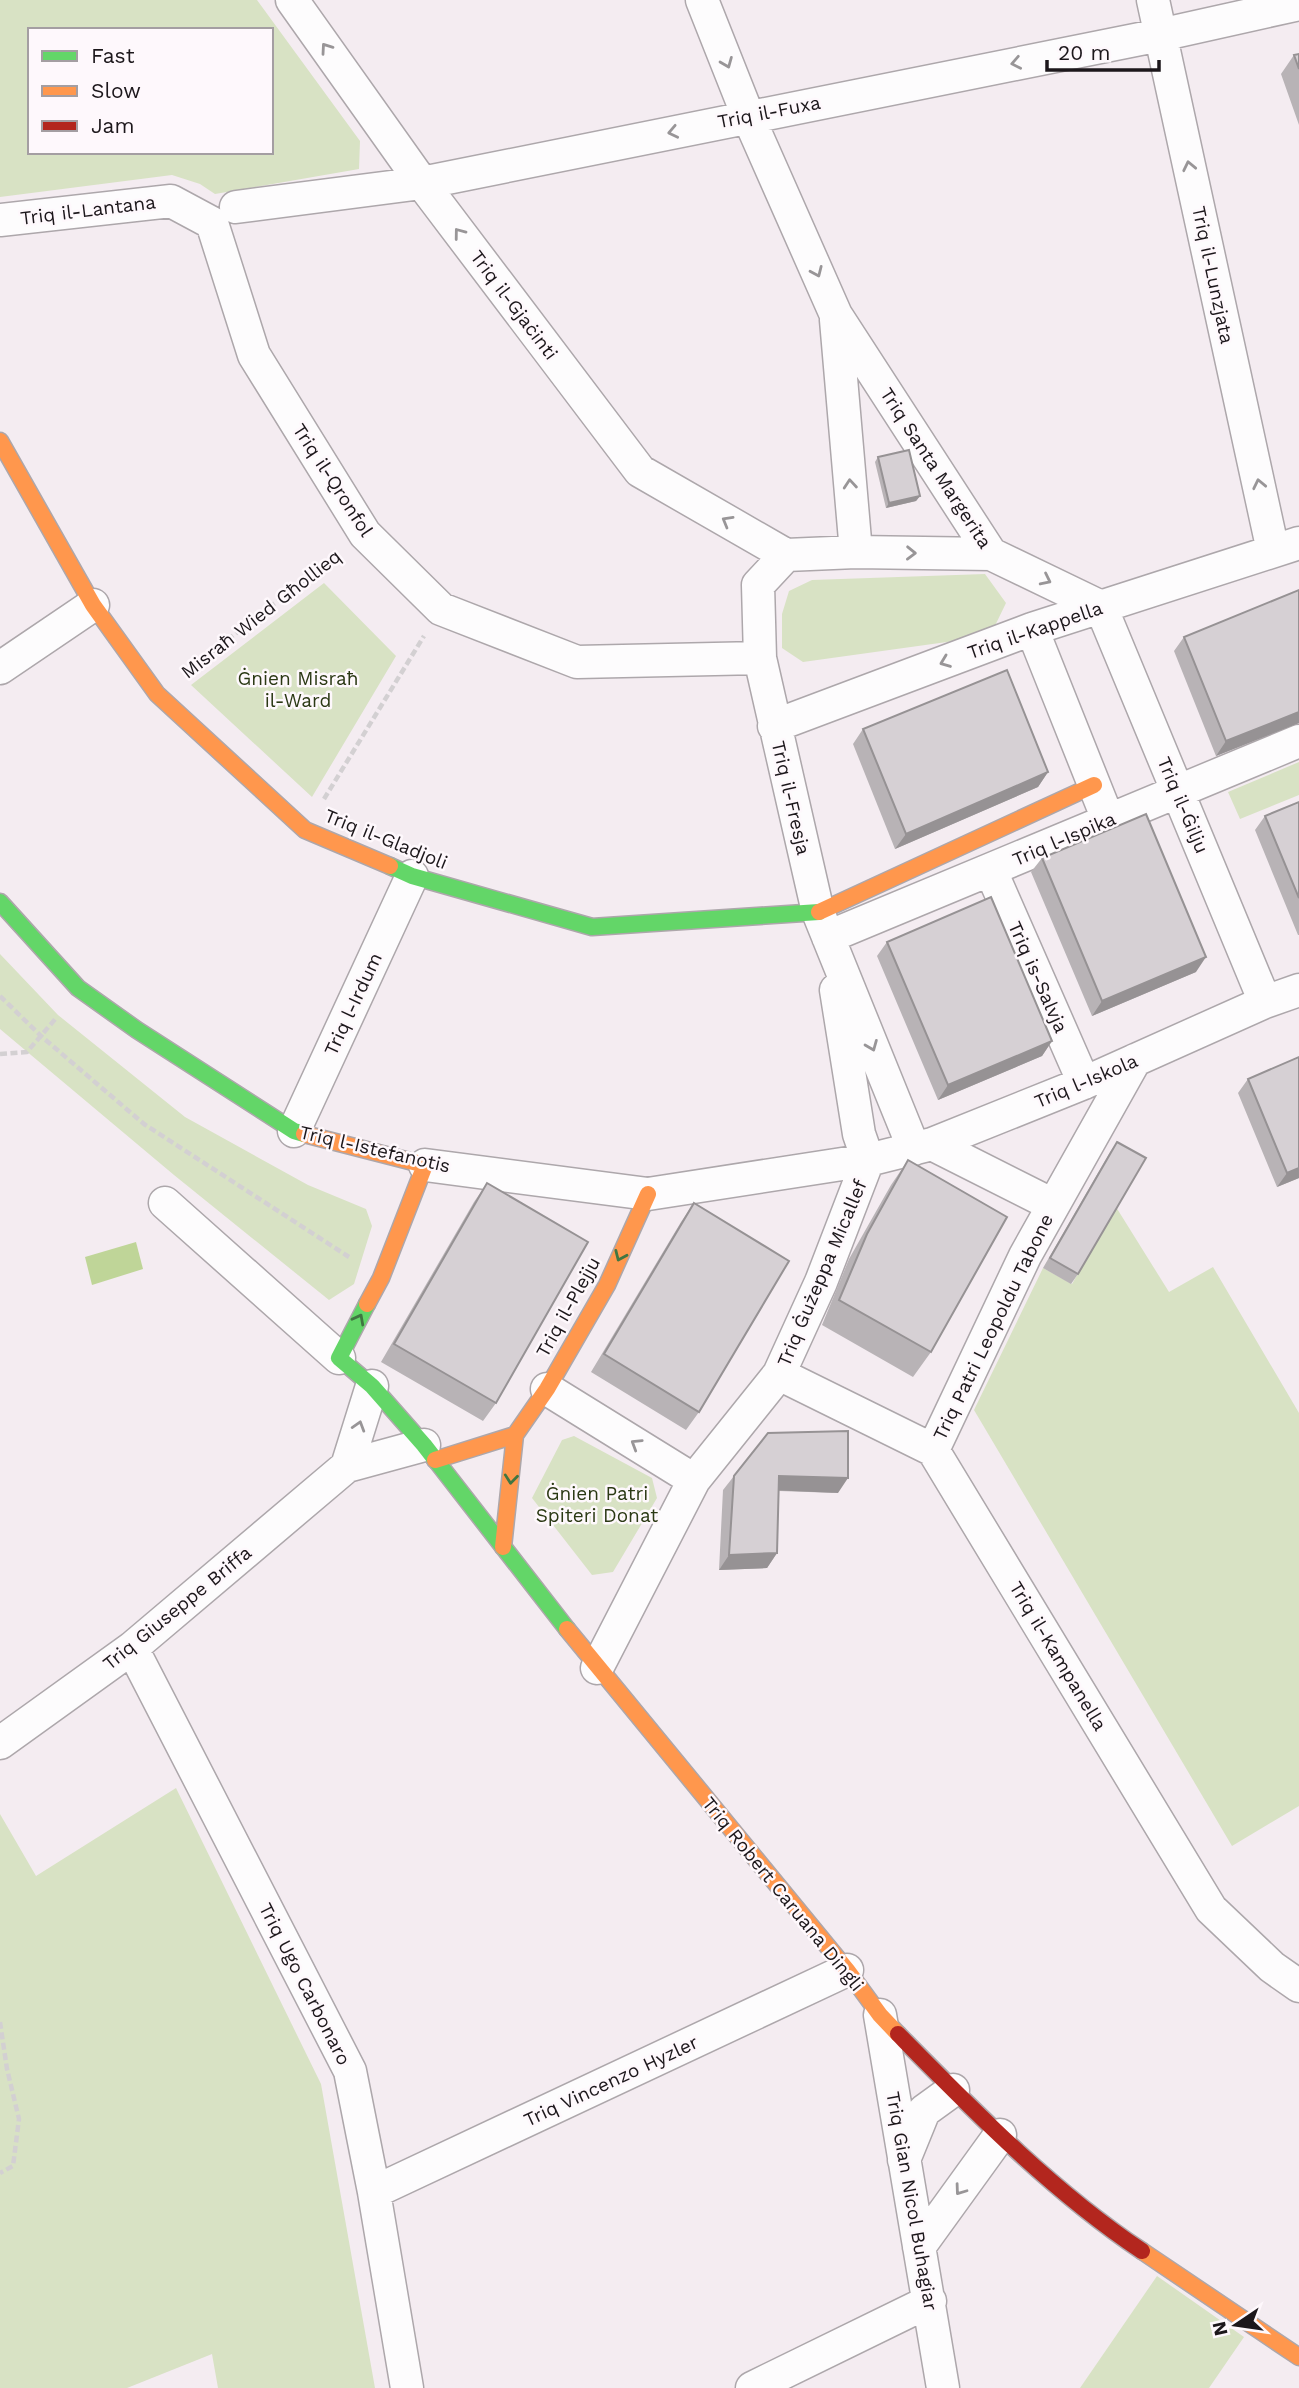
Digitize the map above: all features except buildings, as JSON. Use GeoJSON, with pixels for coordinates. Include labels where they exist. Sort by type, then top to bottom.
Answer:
{"type":"FeatureCollection","features":[{"type":"Feature","properties":{"kind":"street","name":"Triq il-Gjaċinti"},"geometry":{"type":"LineString","coordinates":[[292,0],[422,183],[640,471],[786,555]]}},
{"type":"Feature","properties":{"kind":"street","name":"Triq Santa Margerita"},"geometry":{"type":"LineString","coordinates":[[702,0],[748,116],[836,315],[991,554],[1101,607]]}},
{"type":"Feature","properties":{"kind":"street","name":"Triq il-Lunzjata"},"geometry":{"type":"LineString","coordinates":[[1153,0],[1286,547]]}},
{"type":"Feature","properties":{"kind":"street","name":"Triq il-Fuxa"},"geometry":{"type":"LineString","coordinates":[[224,215],[422,183],[1160,35],[1299,4]]}},
{"type":"Feature","properties":{"kind":"street","name":"Triq il-Lantana"},"geometry":{"type":"LineString","coordinates":[[0,220],[171,201],[224,215]]}},
{"type":"Feature","properties":{"kind":"street","name":"Triq il-Qronfol"},"geometry":{"type":"LineString","coordinates":[[224,215],[254,355],[365,534],[441,609],[577,662],[760,659]]}},
{"type":"Feature","properties":{"kind":"street","name":"Triq Santa Margerita"},"geometry":{"type":"LineString","coordinates":[[836,315],[856,552]]}},
{"type":"Feature","properties":{"kind":"street","name":"Triq il-Gladjoli"},"geometry":{"type":"LineString","coordinates":[[0,440],[93,606],[158,694],[305,830],[412,876],[592,927],[823,924]]}},
{"type":"Feature","properties":{"kind":"street","name":"Triq il-Kappella"},"geometry":{"type":"LineString","coordinates":[[775,726],[1031,629],[1286,547]]}},
{"type":"Feature","properties":{"kind":"street"},"geometry":{"type":"LineString","coordinates":[[760,659],[758,584],[786,555],[856,552],[991,554]]}},
{"type":"Feature","properties":{"kind":"street"},"geometry":{"type":"LineString","coordinates":[[0,668],[93,606]]}},
{"type":"Feature","properties":{"kind":"street","name":"Triq il-Ġilju"},"geometry":{"type":"LineString","coordinates":[[1101,607],[1265,1002]]}},
{"type":"Feature","properties":{"kind":"street"},"geometry":{"type":"LineString","coordinates":[[1031,629],[1108,820]]}},
{"type":"Feature","properties":{"kind":"street","name":"Triq il-Fresja"},"geometry":{"type":"LineString","coordinates":[[760,659],[823,924],[859,1134],[869,1160]]}},
{"type":"Feature","properties":{"kind":"street","name":"Triq l-Ispika"},"geometry":{"type":"LineString","coordinates":[[823,924],[991,871],[1299,741]]}},
{"type":"Feature","properties":{"kind":"street","name":"Triq l-Ispika"},"geometry":{"type":"LineString","coordinates":[[823,924],[1094,785]]}},
{"type":"Feature","properties":{"kind":"street","name":"Triq is-Salvja"},"geometry":{"type":"LineString","coordinates":[[991,871],[1084,1083]]}},
{"type":"Feature","properties":{"kind":"street","name":"Triq l-Irdum"},"geometry":{"type":"LineString","coordinates":[[293,1131],[412,876]]}},
{"type":"Feature","properties":{"kind":"street","name":"Triq l-Istefanotis"},"geometry":{"type":"LineString","coordinates":[[0,902],[78,988],[137,1030],[293,1131],[425,1165],[648,1194],[869,1160]]}},
{"type":"Feature","properties":{"kind":"street","name":"Triq il-Fresja"},"geometry":{"type":"LineString","coordinates":[[823,924],[923,1146]]}},
{"type":"Feature","properties":{"kind":"street","name":"Triq l-Iskola"},"geometry":{"type":"LineString","coordinates":[[869,1160],[923,1146],[1084,1083],[1265,1002],[1299,990]]}},
{"type":"Feature","properties":{"kind":"street","name":"Triq Patri Leopoldu Tabone"},"geometry":{"type":"LineString","coordinates":[[933,1450],[1025,1256],[1135,1060]]}},
{"type":"Feature","properties":{"kind":"street"},"geometry":{"type":"LineString","coordinates":[[923,1146],[1053,1205]]}},
{"type":"Feature","properties":{"kind":"street","name":"Triq Ġużeppa Micallef"},"geometry":{"type":"LineString","coordinates":[[597,1668],[694,1480],[779,1374],[821,1282],[869,1160]]}},
{"type":"Feature","properties":{"kind":"street"},"geometry":{"type":"LineString","coordinates":[[339,1358],[381,1278],[425,1165]]}},
{"type":"Feature","properties":{"kind":"street","name":"Triq il-Plejju"},"geometry":{"type":"LineString","coordinates":[[503,1547],[515,1435],[547,1389],[607,1285],[648,1194]]}},
{"type":"Feature","properties":{"kind":"street","name":"Triq Robert Caruana Dingli"},"geometry":{"type":"LineString","coordinates":[[165,1203],[372,1387],[429,1453],[597,1668],[847,1970],[880,2015],[953,2090],[1000,2135],[1107,2228],[1299,2357]]}},
{"type":"Feature","properties":{"kind":"street"},"geometry":{"type":"LineString","coordinates":[[779,1374],[933,1450]]}},
{"type":"Feature","properties":{"kind":"street"},"geometry":{"type":"LineString","coordinates":[[347,1466],[372,1387]]}},
{"type":"Feature","properties":{"kind":"street"},"geometry":{"type":"LineString","coordinates":[[547,1389],[694,1480]]}},
{"type":"Feature","properties":{"kind":"street"},"geometry":{"type":"LineString","coordinates":[[429,1453],[515,1435]]}},
{"type":"Feature","properties":{"kind":"street","name":"Triq il-Kampanella"},"geometry":{"type":"LineString","coordinates":[[933,1450],[1211,1909],[1286,1964],[1299,1986]]}},
{"type":"Feature","properties":{"kind":"street","name":"Triq Giuseppe Briffa"},"geometry":{"type":"LineString","coordinates":[[0,1743],[132,1648],[347,1466],[429,1453]]}},
{"type":"Feature","properties":{"kind":"street","name":"Triq Ugo Carbonaro"},"geometry":{"type":"LineString","coordinates":[[132,1648],[350,2071],[374,2192],[407,2388]]}},
{"type":"Feature","properties":{"kind":"street","name":"Triq Vincenzo Hyzler"},"geometry":{"type":"LineString","coordinates":[[374,2192],[847,1970]]}},
{"type":"Feature","properties":{"kind":"street","name":"Triq Gian Nicol Buhagiar"},"geometry":{"type":"LineString","coordinates":[[880,2015],[943,2388]]}},
{"type":"Feature","properties":{"kind":"street"},"geometry":{"type":"LineString","coordinates":[[904,2161],[924,2111],[953,2090]]}},
{"type":"Feature","properties":{"kind":"street"},"geometry":{"type":"LineString","coordinates":[[919,2247],[1000,2135]]}},
{"type":"Feature","properties":{"kind":"street"},"geometry":{"type":"LineString","coordinates":[[752,2388],[930,2301]]}},
{"type":"Feature","properties":{"kind":"path","name":"Misraħ Wied Għollieq"},"geometry":{"type":"LineString","coordinates":[[158,694],[365,534]]}},
{"type":"Feature","properties":{"kind":"path"},"geometry":{"type":"LineString","coordinates":[[305,830],[441,609]]}},
{"type":"Feature","properties":{"kind":"path"},"geometry":{"type":"LineString","coordinates":[[0,1055],[27,1052],[78,988]]}},
{"type":"Feature","properties":{"kind":"path"},"geometry":{"type":"LineString","coordinates":[[0,996],[41,1036],[144,1124],[381,1278]]}},
{"type":"Feature","properties":{"kind":"path"},"geometry":{"type":"LineString","coordinates":[[0,2022],[19,2119],[13,2166],[0,2173]]}},
{"type":"Feature","properties":{"kind":"green space"},"geometry":{"type":"Polygon","coordinates":[[[0,0],[257,0],[360,141],[359,169],[215,194],[200,184],[172,175],[0,197],[0,0]]]}},
{"type":"Feature","properties":{"kind":"green space"},"geometry":{"type":"Polygon","coordinates":[[[985,574],[1006,603],[990,636],[803,662],[782,648],[782,614],[789,591],[812,580],[985,574]]]}},
{"type":"Feature","properties":{"kind":"green space","name":"Ġnien Misraħ il-Ward"},"geometry":{"type":"Polygon","coordinates":[[[324,583],[396,656],[312,797],[191,685],[324,583]]]}},
{"type":"Feature","properties":{"kind":"green space"},"geometry":{"type":"Polygon","coordinates":[[[1299,762],[1299,795],[1240,819],[1228,792],[1299,762]]]}},
{"type":"Feature","properties":{"kind":"green space"},"geometry":{"type":"Polygon","coordinates":[[[0,954],[58,1015],[185,1117],[308,1185],[366,1209],[372,1226],[354,1284],[329,1300],[0,1029],[0,954]]]}},
{"type":"Feature","properties":{"kind":"green space"},"geometry":{"type":"Polygon","coordinates":[[[1116,1207],[1169,1292],[1213,1267],[1299,1413],[1299,1806],[1232,1846],[974,1410],[1043,1268],[1072,1284],[1116,1207]]]}},
{"type":"Feature","properties":{"kind":"green space","name":"Ġnien Patri Spiteri Donat"},"geometry":{"type":"Polygon","coordinates":[[[574,1436],[652,1478],[657,1498],[613,1572],[592,1575],[532,1498],[562,1440],[574,1436]]]}},
{"type":"Feature","properties":{"kind":"green space"},"geometry":{"type":"Polygon","coordinates":[[[176,1788],[321,2084],[375,2388],[218,2388],[212,2354],[127,2388],[0,2388],[0,1814],[36,1876],[176,1788]]]}},
{"type":"Feature","properties":{"kind":"green space"},"geometry":{"type":"Polygon","coordinates":[[[1157,2276],[1244,2337],[1209,2388],[1080,2388],[1157,2276]]]}},
{"type":"Feature","properties":{"kind":"shaded area"},"geometry":{"type":"Polygon","coordinates":[[[136,1242],[143,1269],[92,1285],[85,1257],[136,1242]]]}},
{"type":"Feature","properties":{"kind":"traffic: fast"},"geometry":{"type":"LineString","coordinates":[[390,866],[412,876],[592,927],[819,912]]}},
{"type":"Feature","properties":{"kind":"traffic: fast"},"geometry":{"type":"LineString","coordinates":[[0,902],[78,988],[137,1030],[294,1131],[304,1134]]}},
{"type":"Feature","properties":{"kind":"traffic: fast"},"geometry":{"type":"LineString","coordinates":[[367,1304],[339,1358],[372,1386],[424,1445],[567,1629]]}},
{"type":"Feature","properties":{"kind":"traffic: slow"},"geometry":{"type":"LineString","coordinates":[[0,441],[93,605],[157,694],[305,830],[390,866]]}},
{"type":"Feature","properties":{"kind":"traffic: slow"},"geometry":{"type":"LineString","coordinates":[[819,912],[1094,785]]}},
{"type":"Feature","properties":{"kind":"traffic: slow"},"geometry":{"type":"LineString","coordinates":[[304,1134],[425,1165],[381,1278],[367,1304]]}},
{"type":"Feature","properties":{"kind":"traffic: slow"},"geometry":{"type":"LineString","coordinates":[[503,1547],[515,1435],[547,1389],[607,1285],[648,1194]]}},
{"type":"Feature","properties":{"kind":"traffic: slow"},"geometry":{"type":"LineString","coordinates":[[435,1460],[515,1435]]}},
{"type":"Feature","properties":{"kind":"traffic: slow"},"geometry":{"type":"LineString","coordinates":[[567,1629],[898,2034]]}},
{"type":"Feature","properties":{"kind":"traffic: slow"},"geometry":{"type":"LineString","coordinates":[[1142,2251],[1299,2357]]}},
{"type":"Feature","properties":{"kind":"traffic: jam"},"geometry":{"type":"LineString","coordinates":[[898,2034],[985,2121],[1045,2176],[1142,2251]]}}]}
